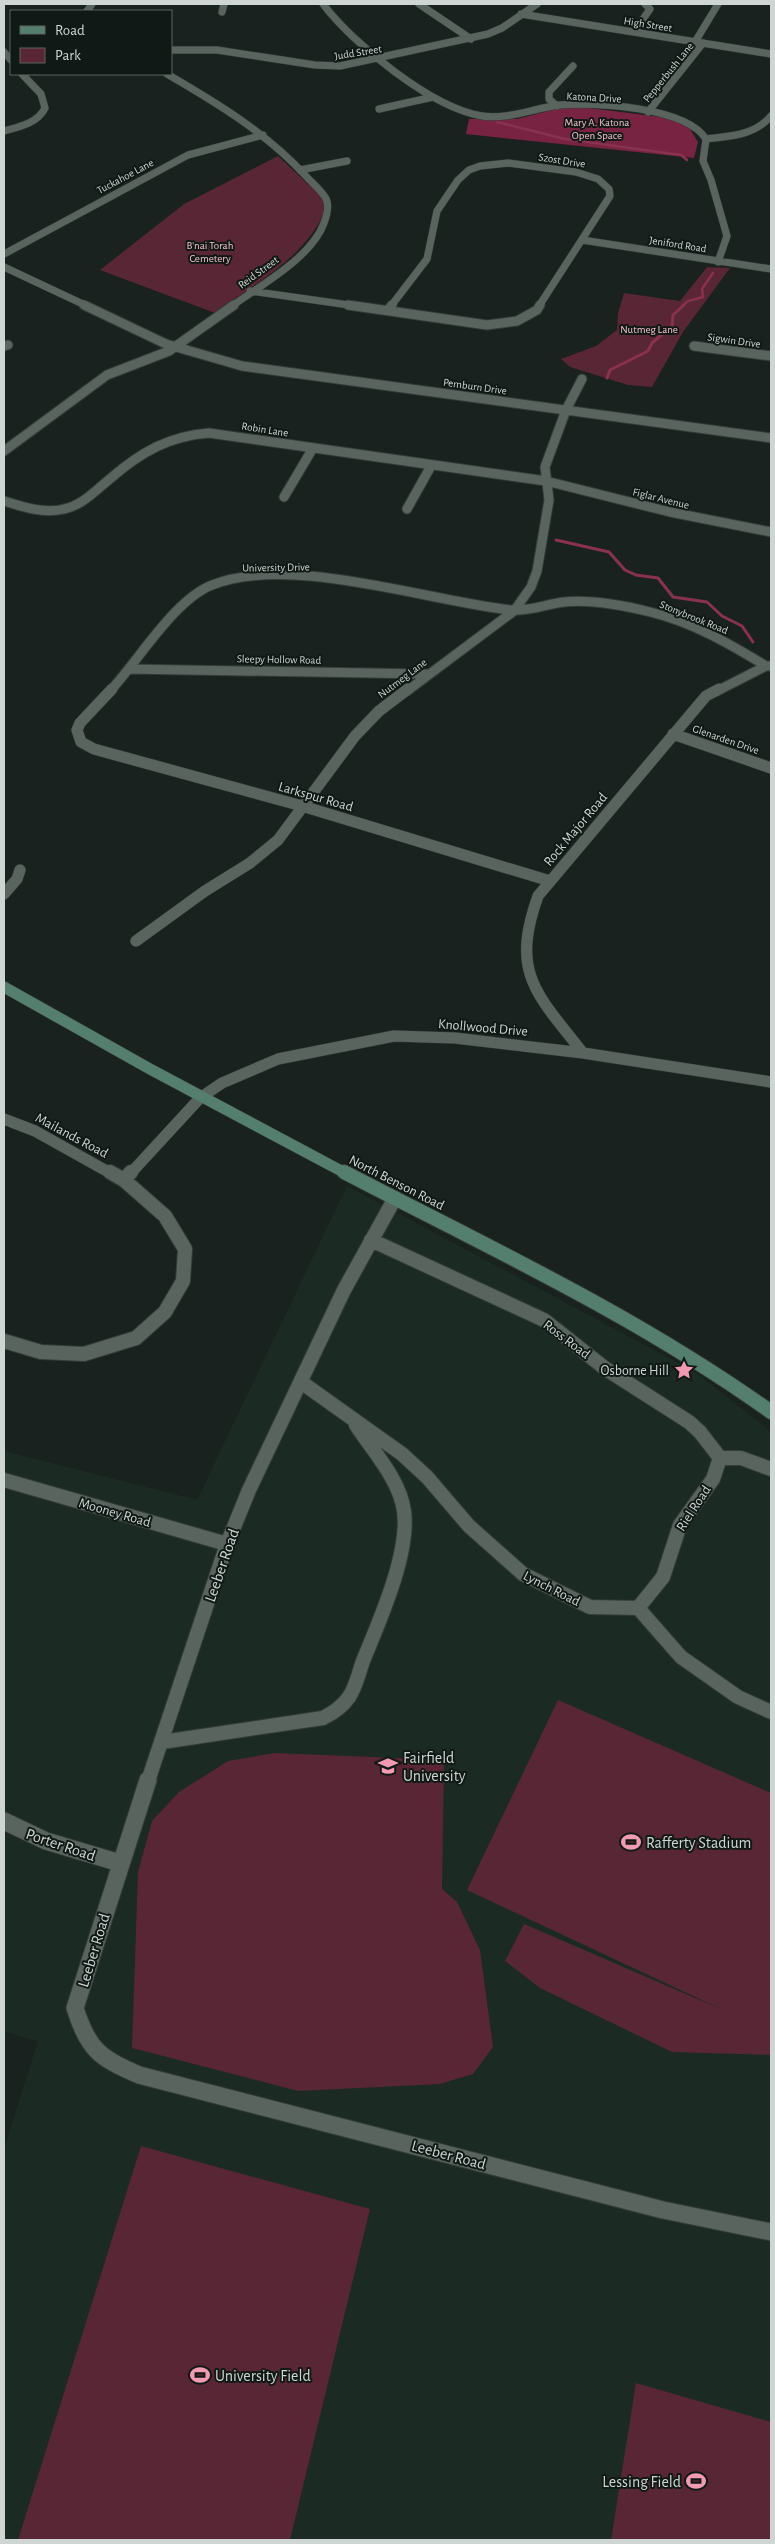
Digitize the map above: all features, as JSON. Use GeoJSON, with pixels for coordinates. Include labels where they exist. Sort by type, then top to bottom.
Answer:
{"type":"FeatureCollection","features":[{"type":"Feature","properties":{"kind":"main road","name":"North Benson Road"},"geometry":{"type":"LineString","coordinates":[[4,987],[200,1098],[546,1275],[679,1349],[721,1375],[771,1412]]}},
{"type":"Feature","properties":{"kind":"street"},"geometry":{"type":"LineString","coordinates":[[222,12],[224,4]]}},
{"type":"Feature","properties":{"kind":"street","name":"Katona Drive"},"geometry":{"type":"LineString","coordinates":[[323,4],[329,16],[380,59],[433,97],[460,110],[487,116],[516,116],[557,106],[578,105],[648,112],[688,122],[700,129],[706,139]]}},
{"type":"Feature","properties":{"kind":"street"},"geometry":{"type":"LineString","coordinates":[[419,4],[471,39]]}},
{"type":"Feature","properties":{"kind":"street","name":"Judd Street"},"geometry":{"type":"LineString","coordinates":[[172,50],[217,50],[324,66],[349,65],[471,39],[502,28],[536,4]]}},
{"type":"Feature","properties":{"kind":"street"},"geometry":{"type":"LineString","coordinates":[[634,32],[650,9],[645,4]]}},
{"type":"Feature","properties":{"kind":"street"},"geometry":{"type":"LineString","coordinates":[[695,42],[718,4]]}},
{"type":"Feature","properties":{"kind":"street","name":"High Street"},"geometry":{"type":"LineString","coordinates":[[521,14],[771,54]]}},
{"type":"Feature","properties":{"kind":"street","name":"Pepperbush Lane"},"geometry":{"type":"LineString","coordinates":[[648,112],[703,43]]}},
{"type":"Feature","properties":{"kind":"street"},"geometry":{"type":"LineString","coordinates":[[557,106],[549,99],[550,92],[573,66]]}},
{"type":"Feature","properties":{"kind":"street"},"geometry":{"type":"LineString","coordinates":[[4,131],[32,121],[42,115],[45,107],[45,101],[23,75]]}},
{"type":"Feature","properties":{"kind":"street","name":"Reid Street"},"geometry":{"type":"LineString","coordinates":[[4,451],[107,375],[178,347],[250,291],[306,251],[324,224],[328,207],[326,198],[300,170],[262,135],[226,108],[169,75]]}},
{"type":"Feature","properties":{"kind":"street"},"geometry":{"type":"LineString","coordinates":[[379,109],[433,97]]}},
{"type":"Feature","properties":{"kind":"street"},"geometry":{"type":"LineString","coordinates":[[718,262],[727,236],[711,180],[703,161],[706,139],[753,130],[764,125],[771,116]]}},
{"type":"Feature","properties":{"kind":"street","name":"Tuckahoe Lane"},"geometry":{"type":"LineString","coordinates":[[4,254],[188,155],[262,135]]}},
{"type":"Feature","properties":{"kind":"street"},"geometry":{"type":"LineString","coordinates":[[300,170],[347,161]]}},
{"type":"Feature","properties":{"kind":"street","name":"Szost Drive"},"geometry":{"type":"LineString","coordinates":[[250,291],[487,325],[517,320],[537,310],[610,196],[609,189],[603,183],[576,172],[508,163],[480,166],[469,170],[458,180],[437,211],[427,259],[388,310]]}},
{"type":"Feature","properties":{"kind":"street","name":"Jeniford Road"},"geometry":{"type":"LineString","coordinates":[[582,240],[771,269]]}},
{"type":"Feature","properties":{"kind":"street"},"geometry":{"type":"LineString","coordinates":[[4,267],[166,344],[178,347]]}},
{"type":"Feature","properties":{"kind":"street","name":"Sigwin Drive"},"geometry":{"type":"LineString","coordinates":[[694,346],[771,356]]}},
{"type":"Feature","properties":{"kind":"street","name":"Pemburn Drive"},"geometry":{"type":"LineString","coordinates":[[178,347],[259,368],[771,438]]}},
{"type":"Feature","properties":{"kind":"street","name":"Nutmeg Lane"},"geometry":{"type":"LineString","coordinates":[[136,941],[205,891],[266,852],[278,840],[361,730],[379,711],[426,674],[514,611],[532,587],[537,571],[549,500],[545,467],[566,410],[582,379]]}},
{"type":"Feature","properties":{"kind":"street","name":"Robin Lane"},"geometry":{"type":"LineString","coordinates":[[4,501],[39,511],[60,510],[77,505],[152,446],[191,434],[227,435],[431,466],[546,481]]}},
{"type":"Feature","properties":{"kind":"street"},"geometry":{"type":"LineString","coordinates":[[284,497],[312,448]]}},
{"type":"Feature","properties":{"kind":"street"},"geometry":{"type":"LineString","coordinates":[[407,509],[431,466]]}},
{"type":"Feature","properties":{"kind":"street","name":"Figlar Avenue"},"geometry":{"type":"LineString","coordinates":[[546,481],[670,512],[771,532]]}},
{"type":"Feature","properties":{"kind":"street","name":"University Drive"},"geometry":{"type":"LineString","coordinates":[[78,737],[77,730],[80,723],[130,669],[190,598],[215,584],[236,579],[289,576],[340,581],[514,611]]}},
{"type":"Feature","properties":{"kind":"street","name":"Stonybrook Road"},"geometry":{"type":"LineString","coordinates":[[514,611],[574,601],[593,601],[634,608],[668,616],[728,642],[768,666]]}},
{"type":"Feature","properties":{"kind":"street","name":"Rock Major Road"},"geometry":{"type":"LineString","coordinates":[[583,1053],[534,987],[524,962],[526,926],[538,896],[706,696],[768,666]]}},
{"type":"Feature","properties":{"kind":"street","name":"Sleepy Hollow Road"},"geometry":{"type":"LineString","coordinates":[[130,669],[426,674]]}},
{"type":"Feature","properties":{"kind":"street","name":"Glenarden Drive"},"geometry":{"type":"LineString","coordinates":[[673,734],[771,768]]}},
{"type":"Feature","properties":{"kind":"street","name":"Larkspur Road"},"geometry":{"type":"LineString","coordinates":[[78,737],[81,742],[94,749],[302,806],[550,880]]}},
{"type":"Feature","properties":{"kind":"street"},"geometry":{"type":"LineString","coordinates":[[4,894],[17,878],[20,870]]}},
{"type":"Feature","properties":{"kind":"street","name":"Knollwood Drive"},"geometry":{"type":"LineString","coordinates":[[200,1098],[222,1083],[278,1059],[394,1036],[455,1038],[583,1053],[771,1082]]}},
{"type":"Feature","properties":{"kind":"street"},"geometry":{"type":"LineString","coordinates":[[124,1180],[200,1098]]}},
{"type":"Feature","properties":{"kind":"street","name":"Mailands Road"},"geometry":{"type":"LineString","coordinates":[[4,1119],[35,1131],[124,1180],[165,1216],[185,1249],[183,1281],[165,1312],[136,1338],[84,1354],[42,1352],[4,1341]]}},
{"type":"Feature","properties":{"kind":"street","name":"Leeber Road"},"geometry":{"type":"LineString","coordinates":[[395,1198],[344,1290],[249,1490],[227,1544],[120,1863],[75,2008],[80,2025],[91,2049],[103,2060],[139,2074],[663,2210],[771,2232]]}},
{"type":"Feature","properties":{"kind":"street","name":"Ross Road"},"geometry":{"type":"LineString","coordinates":[[371,1240],[461,1283],[524,1309],[544,1320],[606,1369],[689,1422],[700,1432],[720,1458]]}},
{"type":"Feature","properties":{"kind":"street","name":"Lynch Road"},"geometry":{"type":"LineString","coordinates":[[301,1382],[408,1460],[427,1477],[469,1526],[523,1574],[590,1607],[603,1609],[638,1608]]}},
{"type":"Feature","properties":{"kind":"street","name":"Lynch Road"},"geometry":{"type":"LineString","coordinates":[[162,1742],[323,1718],[334,1712],[350,1696],[398,1563],[405,1531],[404,1511],[399,1496],[354,1421]]}},
{"type":"Feature","properties":{"kind":"street"},"geometry":{"type":"LineString","coordinates":[[720,1458],[741,1458],[771,1469]]}},
{"type":"Feature","properties":{"kind":"street","name":"Riel Road"},"geometry":{"type":"LineString","coordinates":[[638,1608],[663,1578],[680,1525],[712,1479],[720,1458]]}},
{"type":"Feature","properties":{"kind":"street","name":"Mooney Road"},"geometry":{"type":"LineString","coordinates":[[4,1480],[227,1544]]}},
{"type":"Feature","properties":{"kind":"street"},"geometry":{"type":"LineString","coordinates":[[638,1608],[681,1657],[738,1697],[771,1712]]}},
{"type":"Feature","properties":{"kind":"street","name":"Porter Road"},"geometry":{"type":"LineString","coordinates":[[4,1821],[45,1841],[79,1853],[120,1863]]}},
{"type":"Feature","properties":{"kind":"shaded area","name":"Fairfield University"},"geometry":{"type":"Polygon","coordinates":[[[347,1186],[697,1373],[771,1432],[771,2540],[4,2540],[4,2149],[38,2041],[4,2032],[4,1451],[197,1500],[347,1186]]]}},
{"type":"Feature","properties":{"kind":"green space","name":"Mary A. Katona Open Space"},"geometry":{"type":"Polygon","coordinates":[[[581,107],[661,117],[688,126],[698,142],[694,158],[466,134],[469,119],[517,119],[556,109],[581,107]]]}},
{"type":"Feature","properties":{"kind":"green space","name":"B'nai Torah Cemetery"},"geometry":{"type":"Polygon","coordinates":[[[278,156],[322,197],[325,211],[305,243],[292,256],[277,269],[215,313],[100,270],[184,204],[278,156]]]}},
{"type":"Feature","properties":{"kind":"green space","name":"Nutmeg Lane"},"geometry":{"type":"Polygon","coordinates":[[[707,267],[730,268],[683,332],[652,387],[628,385],[570,367],[561,359],[596,346],[617,330],[618,313],[624,293],[680,301],[707,267]]]}},
{"type":"Feature","properties":{"kind":"green space","name":"Rafferty Stadium"},"geometry":{"type":"Polygon","coordinates":[[[558,1700],[771,1793],[771,2055],[672,2052],[540,1988],[505,1961],[524,1924],[723,2010],[467,1890],[558,1700]]]}},
{"type":"Feature","properties":{"kind":"green space"},"geometry":{"type":"Polygon","coordinates":[[[274,1753],[444,1760],[442,1889],[457,1902],[480,1950],[493,2047],[473,2074],[440,2084],[298,2091],[132,2048],[138,1872],[152,1821],[179,1792],[228,1761],[274,1753]]]}},
{"type":"Feature","properties":{"kind":"green space","name":"University Field"},"geometry":{"type":"Polygon","coordinates":[[[141,2146],[370,2209],[290,2540],[18,2540],[141,2146]]]}},
{"type":"Feature","properties":{"kind":"green space","name":"Lessing Field"},"geometry":{"type":"Polygon","coordinates":[[[636,2383],[771,2422],[771,2540],[611,2540],[636,2383]]]}},
{"type":"Feature","properties":{"kind":"waterway"},"geometry":{"type":"LineString","coordinates":[[497,122],[565,139],[681,155],[687,160]]}},
{"type":"Feature","properties":{"kind":"waterway"},"geometry":{"type":"LineString","coordinates":[[682,306],[688,301],[703,297],[702,289],[713,273]]}},
{"type":"Feature","properties":{"kind":"waterway"},"geometry":{"type":"LineString","coordinates":[[607,378],[610,370],[648,351],[652,343],[672,326],[673,315],[684,305]]}},
{"type":"Feature","properties":{"kind":"waterway"},"geometry":{"type":"LineString","coordinates":[[556,540],[609,552],[625,570],[636,575],[658,578],[673,597],[707,602],[722,616],[742,626],[753,642]]}},
{"type":"Feature","properties":{"kind":"place","name":"Osborne Hill"},"geometry":{"type":"Point","coordinates":[684,1370]}},
{"type":"Feature","properties":{"kind":"place","name":"Fairfield University"},"geometry":{"type":"Point","coordinates":[388,1766]}},
{"type":"Feature","properties":{"kind":"place","name":"Rafferty Stadium"},"geometry":{"type":"Point","coordinates":[631,1842]}},
{"type":"Feature","properties":{"kind":"place","name":"University Field"},"geometry":{"type":"Point","coordinates":[200,2375]}},
{"type":"Feature","properties":{"kind":"place","name":"Lessing Field"},"geometry":{"type":"Point","coordinates":[696,2481]}}]}
